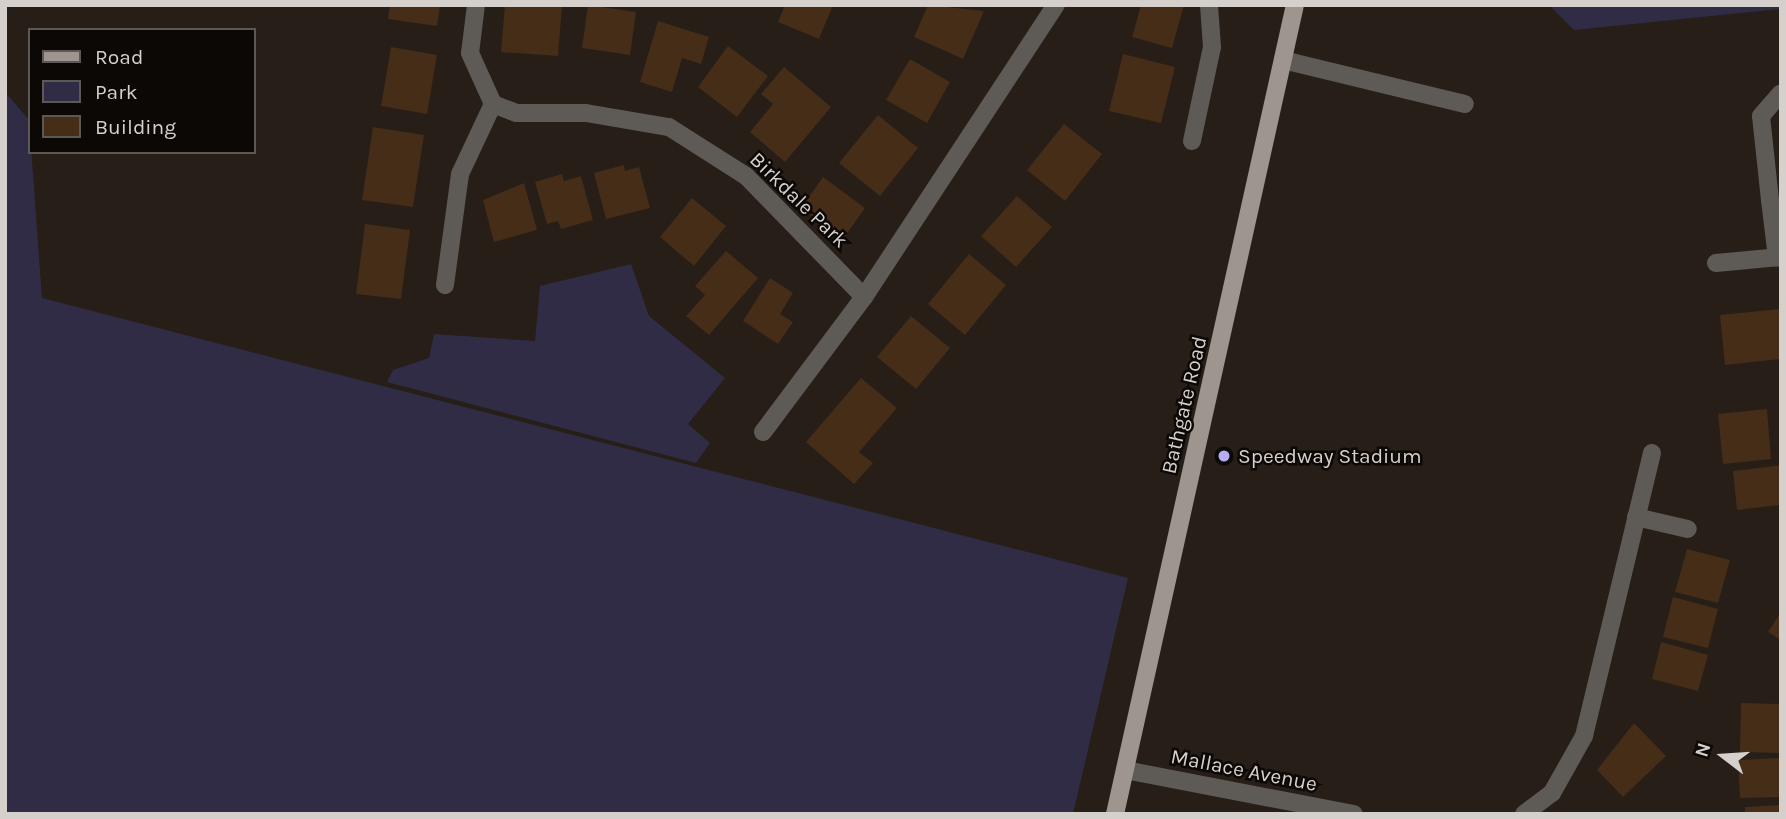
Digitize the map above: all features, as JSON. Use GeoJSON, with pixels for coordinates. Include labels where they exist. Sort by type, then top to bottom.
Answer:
{"type":"FeatureCollection","features":[{"type":"Feature","properties":{"kind":"main road","name":"Bathgate Road"},"geometry":{"type":"LineString","coordinates":[[1115,814],[1295,5]]}},
{"type":"Feature","properties":{"kind":"street"},"geometry":{"type":"LineString","coordinates":[[445,285],[460,174],[493,104],[470,52],[476,5]]}},
{"type":"Feature","properties":{"kind":"street"},"geometry":{"type":"LineString","coordinates":[[763,432],[864,297],[1056,5]]}},
{"type":"Feature","properties":{"kind":"street"},"geometry":{"type":"LineString","coordinates":[[1192,141],[1212,47],[1209,5]]}},
{"type":"Feature","properties":{"kind":"street"},"geometry":{"type":"LineString","coordinates":[[1283,60],[1465,104]]}},
{"type":"Feature","properties":{"kind":"street"},"geometry":{"type":"LineString","coordinates":[[1716,263],[1779,257],[1761,116],[1781,93]]}},
{"type":"Feature","properties":{"kind":"street","name":"Birkdale Park"},"geometry":{"type":"LineString","coordinates":[[493,104],[516,113],[586,113],[669,127],[746,176],[864,297]]}},
{"type":"Feature","properties":{"kind":"street"},"geometry":{"type":"LineString","coordinates":[[1524,814],[1552,793],[1584,736],[1652,453]]}},
{"type":"Feature","properties":{"kind":"street"},"geometry":{"type":"LineString","coordinates":[[1636,517],[1688,529]]}},
{"type":"Feature","properties":{"kind":"street","name":"Mallace Avenue"},"geometry":{"type":"LineString","coordinates":[[1125,770],[1354,814]]}},
{"type":"Feature","properties":{"kind":"green space"},"geometry":{"type":"Polygon","coordinates":[[[1549,5],[1781,5],[1781,9],[1574,30],[1549,5]]]}},
{"type":"Feature","properties":{"kind":"green space"},"geometry":{"type":"Polygon","coordinates":[[[5,92],[28,119],[28,154],[31,154],[42,298],[1128,578],[1073,814],[5,814],[5,92]]]}},
{"type":"Feature","properties":{"kind":"green space"},"geometry":{"type":"Polygon","coordinates":[[[631,264],[649,316],[725,378],[688,424],[710,443],[696,463],[387,382],[393,370],[429,358],[434,334],[535,341],[540,286],[631,264]]]}},
{"type":"Feature","properties":{"kind":"building"},"geometry":{"type":"Polygon","coordinates":[[[390,5],[440,5],[437,26],[388,19],[390,5]]]}},
{"type":"Feature","properties":{"kind":"building"},"geometry":{"type":"Polygon","coordinates":[[[505,5],[562,5],[558,56],[501,52],[505,5]]]}},
{"type":"Feature","properties":{"kind":"building"},"geometry":{"type":"Polygon","coordinates":[[[588,5],[636,12],[630,55],[582,48],[588,5]]]}},
{"type":"Feature","properties":{"kind":"building"},"geometry":{"type":"Polygon","coordinates":[[[785,5],[833,5],[819,39],[778,22],[785,5]]]}},
{"type":"Feature","properties":{"kind":"building"},"geometry":{"type":"Polygon","coordinates":[[[928,5],[984,11],[963,59],[914,37],[928,5]]]}},
{"type":"Feature","properties":{"kind":"building"},"geometry":{"type":"Polygon","coordinates":[[[1141,5],[1184,5],[1172,48],[1132,37],[1141,5]]]}},
{"type":"Feature","properties":{"kind":"building"},"geometry":{"type":"Polygon","coordinates":[[[658,21],[709,37],[701,64],[682,58],[672,92],[640,82],[658,21]]]}},
{"type":"Feature","properties":{"kind":"building"},"geometry":{"type":"Polygon","coordinates":[[[728,46],[768,76],[737,117],[698,87],[728,46]]]}},
{"type":"Feature","properties":{"kind":"building"},"geometry":{"type":"Polygon","coordinates":[[[391,47],[437,55],[427,114],[381,106],[391,47]]]}},
{"type":"Feature","properties":{"kind":"building"},"geometry":{"type":"Polygon","coordinates":[[[1123,54],[1175,67],[1161,123],[1109,111],[1123,54]]]}},
{"type":"Feature","properties":{"kind":"building"},"geometry":{"type":"Polygon","coordinates":[[[910,59],[950,82],[927,123],[886,100],[910,59]]]}},
{"type":"Feature","properties":{"kind":"building"},"geometry":{"type":"Polygon","coordinates":[[[784,67],[831,107],[785,162],[750,132],[773,104],[761,94],[784,67]]]}},
{"type":"Feature","properties":{"kind":"building"},"geometry":{"type":"Polygon","coordinates":[[[878,115],[918,148],[880,196],[839,163],[878,115]]]}},
{"type":"Feature","properties":{"kind":"building"},"geometry":{"type":"Polygon","coordinates":[[[1064,124],[1102,154],[1065,201],[1027,170],[1064,124]]]}},
{"type":"Feature","properties":{"kind":"building"},"geometry":{"type":"Polygon","coordinates":[[[373,127],[424,135],[413,207],[362,200],[373,127]]]}},
{"type":"Feature","properties":{"kind":"building"},"geometry":{"type":"Polygon","coordinates":[[[624,165],[625,171],[639,167],[650,208],[606,219],[594,173],[624,165]]]}},
{"type":"Feature","properties":{"kind":"building"},"geometry":{"type":"Polygon","coordinates":[[[562,174],[564,181],[581,176],[593,220],[561,229],[558,221],[547,224],[535,182],[562,174]]]}},
{"type":"Feature","properties":{"kind":"building"},"geometry":{"type":"Polygon","coordinates":[[[823,177],[865,208],[843,239],[801,208],[823,177]]]}},
{"type":"Feature","properties":{"kind":"building"},"geometry":{"type":"Polygon","coordinates":[[[524,183],[537,230],[494,242],[483,200],[524,183]]]}},
{"type":"Feature","properties":{"kind":"building"},"geometry":{"type":"Polygon","coordinates":[[[1017,196],[1052,227],[1016,267],[981,236],[1017,196]]]}},
{"type":"Feature","properties":{"kind":"building"},"geometry":{"type":"Polygon","coordinates":[[[692,198],[726,226],[694,266],[660,237],[692,198]]]}},
{"type":"Feature","properties":{"kind":"building"},"geometry":{"type":"Polygon","coordinates":[[[365,224],[410,230],[401,299],[356,294],[365,224]]]}},
{"type":"Feature","properties":{"kind":"building"},"geometry":{"type":"Polygon","coordinates":[[[726,251],[758,278],[709,335],[686,316],[705,295],[695,286],[726,251]]]}},
{"type":"Feature","properties":{"kind":"building"},"geometry":{"type":"Polygon","coordinates":[[[969,254],[1006,285],[965,335],[928,304],[969,254]]]}},
{"type":"Feature","properties":{"kind":"building"},"geometry":{"type":"Polygon","coordinates":[[[770,278],[793,293],[780,314],[793,322],[778,344],[743,321],[770,278]]]}},
{"type":"Feature","properties":{"kind":"building"},"geometry":{"type":"Polygon","coordinates":[[[1781,309],[1781,359],[1725,365],[1720,315],[1781,309]]]}},
{"type":"Feature","properties":{"kind":"building"},"geometry":{"type":"Polygon","coordinates":[[[911,316],[950,348],[916,389],[877,357],[911,316]]]}},
{"type":"Feature","properties":{"kind":"building"},"geometry":{"type":"Polygon","coordinates":[[[861,378],[897,408],[859,452],[873,463],[854,484],[806,442],[861,378]]]}},
{"type":"Feature","properties":{"kind":"building"},"geometry":{"type":"Polygon","coordinates":[[[1767,409],[1771,459],[1723,464],[1718,414],[1767,409]]]}},
{"type":"Feature","properties":{"kind":"building"},"geometry":{"type":"Polygon","coordinates":[[[1781,465],[1781,505],[1737,510],[1733,471],[1781,465]]]}},
{"type":"Feature","properties":{"kind":"building"},"geometry":{"type":"Polygon","coordinates":[[[1687,549],[1730,560],[1718,603],[1675,592],[1687,549]]]}},
{"type":"Feature","properties":{"kind":"building"},"geometry":{"type":"Polygon","coordinates":[[[1673,597],[1718,609],[1708,648],[1663,637],[1673,597]]]}},
{"type":"Feature","properties":{"kind":"building"},"geometry":{"type":"Polygon","coordinates":[[[1781,612],[1781,640],[1768,632],[1781,612]]]}},
{"type":"Feature","properties":{"kind":"building"},"geometry":{"type":"Polygon","coordinates":[[[1661,642],[1708,655],[1698,691],[1652,679],[1661,642]]]}},
{"type":"Feature","properties":{"kind":"building"},"geometry":{"type":"Polygon","coordinates":[[[1741,703],[1781,704],[1781,753],[1740,752],[1741,703]]]}},
{"type":"Feature","properties":{"kind":"building"},"geometry":{"type":"Polygon","coordinates":[[[1634,723],[1666,756],[1623,797],[1597,770],[1634,723]]]}},
{"type":"Feature","properties":{"kind":"building"},"geometry":{"type":"Polygon","coordinates":[[[1781,758],[1781,797],[1740,798],[1738,760],[1781,758]]]}},
{"type":"Feature","properties":{"kind":"building"},"geometry":{"type":"Polygon","coordinates":[[[1781,805],[1781,814],[1745,814],[1745,807],[1781,805]]]}},
{"type":"Feature","properties":{"kind":"place","name":"Speedway Stadium"},"geometry":{"type":"Point","coordinates":[1224,456]}}]}
